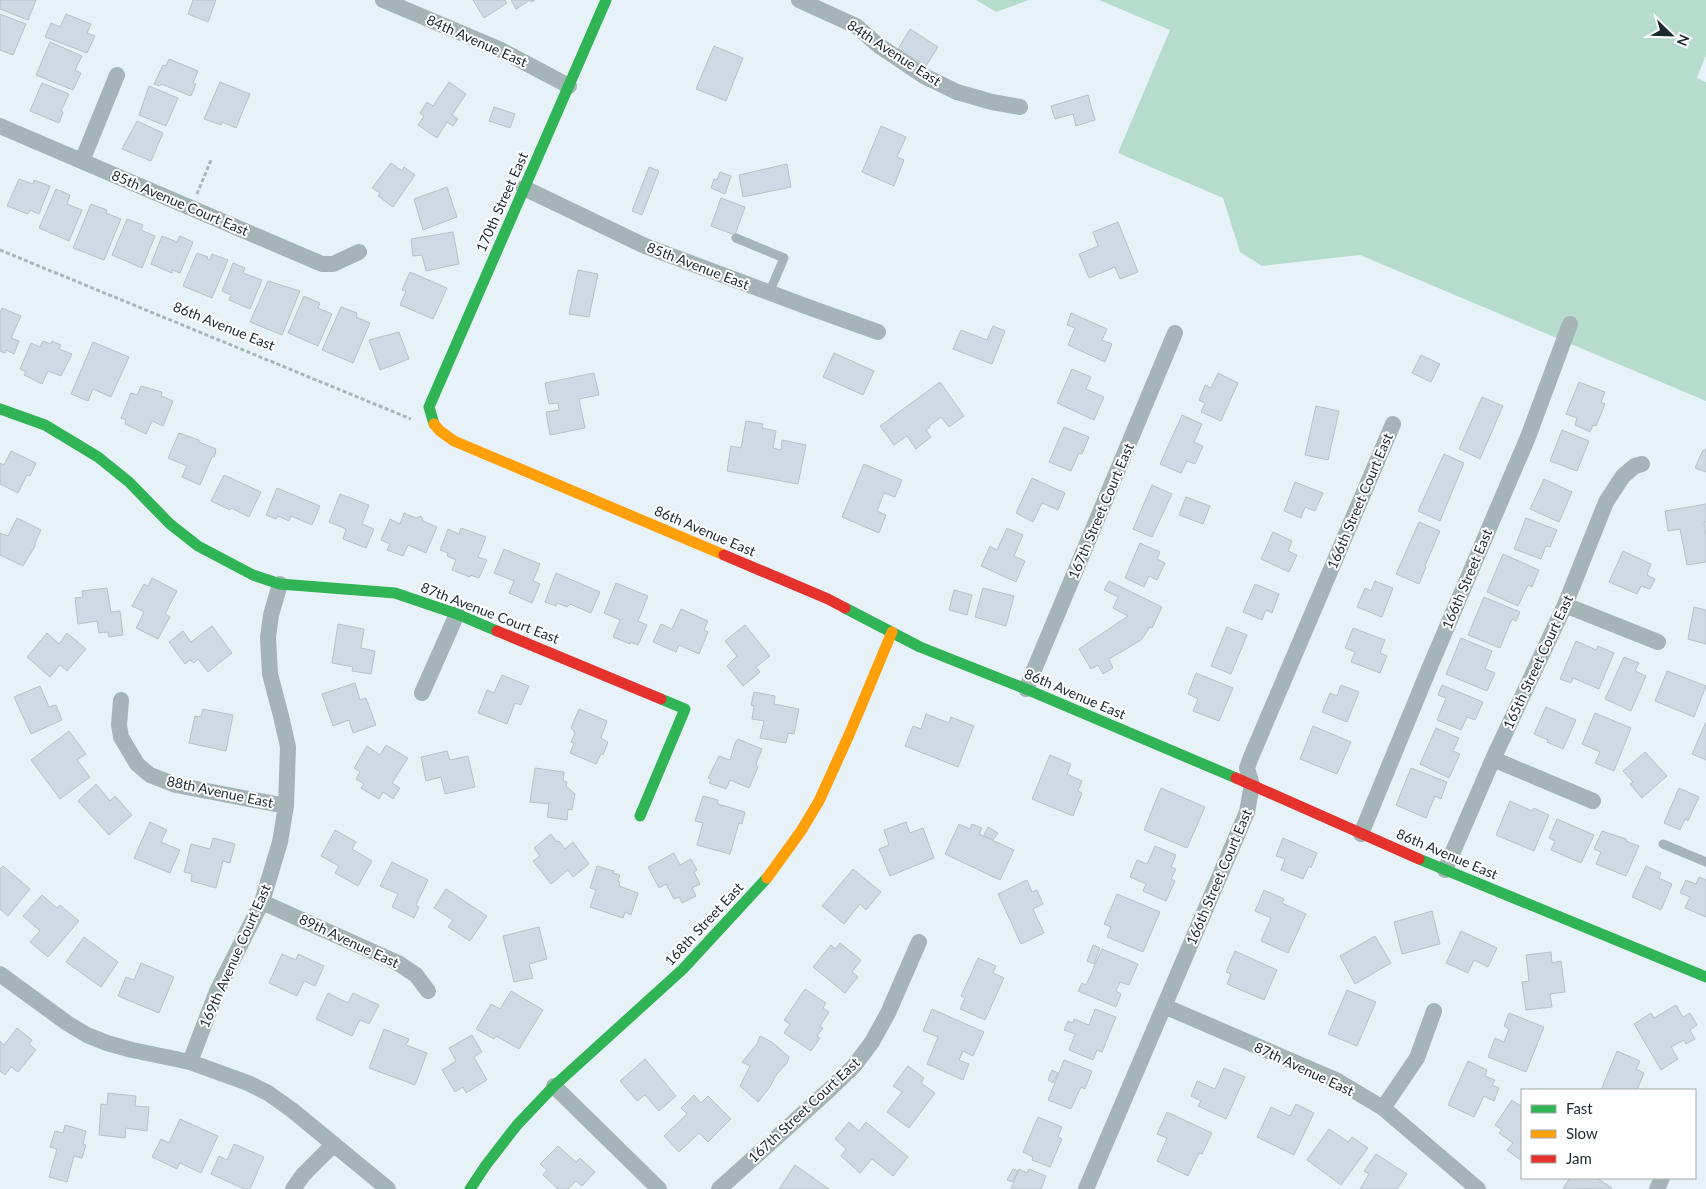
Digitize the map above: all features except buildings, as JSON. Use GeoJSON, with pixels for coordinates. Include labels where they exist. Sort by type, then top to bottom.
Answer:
{"type":"FeatureCollection","features":[{"type":"Feature","properties":{"kind":"street","name":"84th Avenue East"},"geometry":{"type":"LineString","coordinates":[[383,0],[512,56],[569,86]]}},
{"type":"Feature","properties":{"kind":"street","name":"170th Street East"},"geometry":{"type":"LineString","coordinates":[[430,418],[429,407],[606,0]]}},
{"type":"Feature","properties":{"kind":"street","name":"84th Avenue East"},"geometry":{"type":"LineString","coordinates":[[799,0],[856,26],[878,45],[924,76],[957,92],[992,102],[1020,107]]}},
{"type":"Feature","properties":{"kind":"street"},"geometry":{"type":"LineString","coordinates":[[82,161],[117,75]]}},
{"type":"Feature","properties":{"kind":"street","name":"85th Avenue Court East"},"geometry":{"type":"LineString","coordinates":[[0,126],[322,264],[333,264],[359,252]]}},
{"type":"Feature","properties":{"kind":"street","name":"85th Avenue East"},"geometry":{"type":"LineString","coordinates":[[524,188],[645,246],[878,332]]}},
{"type":"Feature","properties":{"kind":"street","name":"166th Street East"},"geometry":{"type":"LineString","coordinates":[[1361,834],[1528,437],[1570,324]]}},
{"type":"Feature","properties":{"kind":"street","name":"167th Street Court East"},"geometry":{"type":"LineString","coordinates":[[1026,689],[1175,333]]}},
{"type":"Feature","properties":{"kind":"street","name":"87th Avenue Court East"},"geometry":{"type":"LineString","coordinates":[[0,409],[45,425],[98,457],[129,482],[170,524],[198,546],[254,575],[280,584],[395,593],[457,614],[685,709],[640,816]]}},
{"type":"Feature","properties":{"kind":"street","name":"86th Avenue East"},"geometry":{"type":"LineString","coordinates":[[430,418],[437,430],[454,441],[828,599],[920,647],[1026,689],[1445,870],[1706,977]]}},
{"type":"Feature","properties":{"kind":"street","name":"166th Street Court East"},"geometry":{"type":"LineString","coordinates":[[1086,1189],[1247,812],[1252,785],[1248,768],[1251,757],[1393,424]]}},
{"type":"Feature","properties":{"kind":"street","name":"165th Street Court East"},"geometry":{"type":"LineString","coordinates":[[1445,870],[1493,759],[1565,605],[1606,502],[1623,476],[1635,466],[1642,464]]}},
{"type":"Feature","properties":{"kind":"street","name":"169th Avenue Court East"},"geometry":{"type":"LineString","coordinates":[[190,1062],[218,991],[262,902],[280,842],[286,806],[288,747],[270,674],[268,637],[271,615],[280,584]]}},
{"type":"Feature","properties":{"kind":"street"},"geometry":{"type":"LineString","coordinates":[[1565,605],[1658,642]]}},
{"type":"Feature","properties":{"kind":"street"},"geometry":{"type":"LineString","coordinates":[[422,693],[457,614]]}},
{"type":"Feature","properties":{"kind":"street","name":"168th Street East"},"geometry":{"type":"LineString","coordinates":[[470,1189],[486,1165],[517,1126],[554,1086],[684,969],[766,880],[801,831],[819,801],[892,632]]}},
{"type":"Feature","properties":{"kind":"street","name":"88th Avenue East"},"geometry":{"type":"LineString","coordinates":[[121,700],[120,737],[137,764],[150,775],[176,785],[286,806]]}},
{"type":"Feature","properties":{"kind":"street"},"geometry":{"type":"LineString","coordinates":[[1493,759],[1593,801]]}},
{"type":"Feature","properties":{"kind":"street","name":"89th Avenue East"},"geometry":{"type":"LineString","coordinates":[[262,902],[398,963],[416,976],[428,991]]}},
{"type":"Feature","properties":{"kind":"street","name":"167th Street Court East"},"geometry":{"type":"LineString","coordinates":[[719,1189],[854,1066],[872,1042],[888,1013],[919,942]]}},
{"type":"Feature","properties":{"kind":"street"},"geometry":{"type":"LineString","coordinates":[[0,974],[67,1023],[107,1043],[190,1062],[248,1083],[268,1093],[292,1110],[388,1189]]}},
{"type":"Feature","properties":{"kind":"street","name":"87th Avenue East"},"geometry":{"type":"LineString","coordinates":[[1164,1006],[1336,1080],[1384,1108],[1478,1189]]}},
{"type":"Feature","properties":{"kind":"street"},"geometry":{"type":"LineString","coordinates":[[1384,1108],[1417,1058],[1434,1011]]}},
{"type":"Feature","properties":{"kind":"street"},"geometry":{"type":"LineString","coordinates":[[554,1086],[659,1189]]}},
{"type":"Feature","properties":{"kind":"street"},"geometry":{"type":"LineString","coordinates":[[293,1189],[303,1175],[334,1144]]}},
{"type":"Feature","properties":{"kind":"lane"},"geometry":{"type":"LineString","coordinates":[[736,238],[784,258],[769,293]]}},
{"type":"Feature","properties":{"kind":"lane"},"geometry":{"type":"LineString","coordinates":[[1663,844],[1706,862]]}},
{"type":"Feature","properties":{"kind":"path"},"geometry":{"type":"LineString","coordinates":[[196,195],[211,160]]}},
{"type":"Feature","properties":{"kind":"path","name":"86th Avenue East"},"geometry":{"type":"LineString","coordinates":[[0,250],[437,430]]}},
{"type":"Feature","properties":{"kind":"green space"},"geometry":{"type":"Polygon","coordinates":[[[976,0],[1029,0],[996,12],[976,0]]]}},
{"type":"Feature","properties":{"kind":"green space"},"geometry":{"type":"Polygon","coordinates":[[[1099,0],[1706,0],[1706,55],[1697,78],[1706,82],[1706,401],[1360,255],[1262,266],[1240,252],[1223,198],[1118,153],[1170,30],[1099,0]]]}},
{"type":"Feature","properties":{"kind":"traffic: fast"},"geometry":{"type":"LineString","coordinates":[[434,424],[429,407],[606,0]]}},
{"type":"Feature","properties":{"kind":"traffic: fast"},"geometry":{"type":"LineString","coordinates":[[0,409],[45,425],[98,457],[129,482],[170,524],[198,546],[253,575],[280,584],[395,593],[457,614],[497,631]]}},
{"type":"Feature","properties":{"kind":"traffic: fast"},"geometry":{"type":"LineString","coordinates":[[845,608],[920,647],[1026,689],[1236,778]]}},
{"type":"Feature","properties":{"kind":"traffic: fast"},"geometry":{"type":"LineString","coordinates":[[640,816],[685,709],[661,699]]}},
{"type":"Feature","properties":{"kind":"traffic: fast"},"geometry":{"type":"LineString","coordinates":[[1419,859],[1706,977]]}},
{"type":"Feature","properties":{"kind":"traffic: fast"},"geometry":{"type":"LineString","coordinates":[[470,1189],[517,1125],[554,1086],[683,969],[767,878]]}},
{"type":"Feature","properties":{"kind":"traffic: slow"},"geometry":{"type":"LineString","coordinates":[[434,424],[454,441],[724,555]]}},
{"type":"Feature","properties":{"kind":"traffic: slow"},"geometry":{"type":"LineString","coordinates":[[767,878],[801,831],[819,801],[892,632]]}},
{"type":"Feature","properties":{"kind":"traffic: jam"},"geometry":{"type":"LineString","coordinates":[[724,555],[845,608]]}},
{"type":"Feature","properties":{"kind":"traffic: jam"},"geometry":{"type":"LineString","coordinates":[[497,631],[661,699]]}},
{"type":"Feature","properties":{"kind":"traffic: jam"},"geometry":{"type":"LineString","coordinates":[[1236,778],[1419,859]]}}]}
